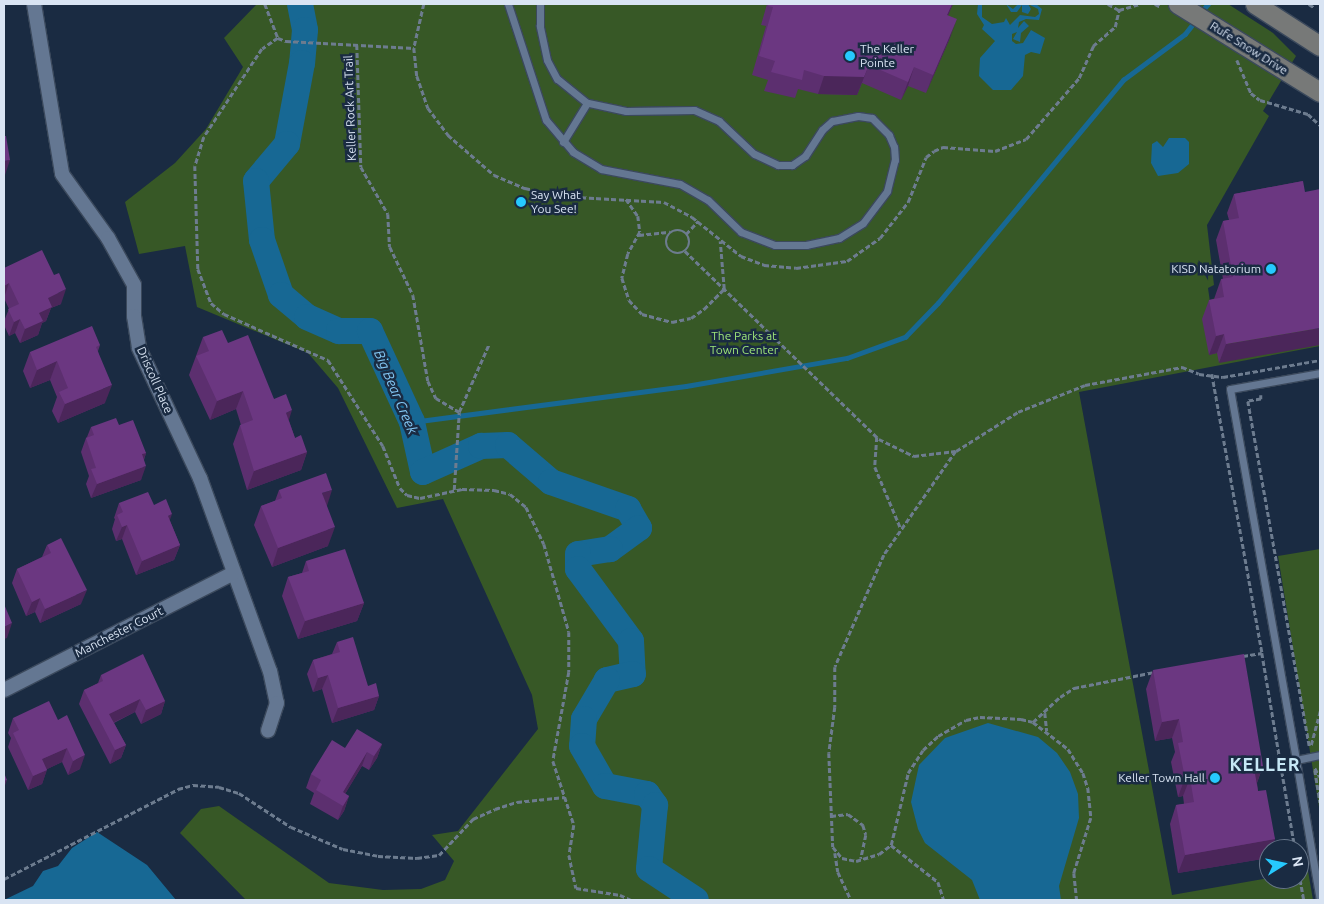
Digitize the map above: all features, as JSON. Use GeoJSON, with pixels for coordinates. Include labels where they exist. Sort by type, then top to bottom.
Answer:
{"type":"FeatureCollection","features":[{"type":"Feature","properties":{"kind":"main road"},"geometry":{"type":"LineString","coordinates":[[1254,4],[1319,41]]}},
{"type":"Feature","properties":{"kind":"main road","name":"Rufe Snow Drive"},"geometry":{"type":"LineString","coordinates":[[1171,6],[1236,49],[1320,92]]}},
{"type":"Feature","properties":{"kind":"street","name":"Driscoll Place"},"geometry":{"type":"LineString","coordinates":[[34,4],[62,174],[99,224],[134,285],[134,316],[139,348],[200,478],[270,671],[277,703],[268,731]]}},
{"type":"Feature","properties":{"kind":"street","name":"Manchester Court"},"geometry":{"type":"LineString","coordinates":[[4,690],[234,573]]}},
{"type":"Feature","properties":{"kind":"lane"},"geometry":{"type":"LineString","coordinates":[[508,4],[543,110],[563,142],[600,169],[680,184],[708,200],[741,232],[775,245],[806,246],[850,232],[873,213],[892,177],[894,147],[889,135],[872,118],[858,116],[832,121],[822,130],[805,156],[792,164],[778,165],[754,154],[719,121],[694,110],[626,111],[587,102],[557,78],[547,60],[540,26],[540,4]]}},
{"type":"Feature","properties":{"kind":"lane"},"geometry":{"type":"LineString","coordinates":[[563,142],[587,102]]}},
{"type":"Feature","properties":{"kind":"lane"},"geometry":{"type":"LineString","coordinates":[[1320,373],[1230,389],[1320,900]]}},
{"type":"Feature","properties":{"kind":"lane"},"geometry":{"type":"LineString","coordinates":[[1296,760],[1320,755]]}},
{"type":"Feature","properties":{"kind":"path"},"geometry":{"type":"LineString","coordinates":[[266,4],[278,38]]}},
{"type":"Feature","properties":{"kind":"path"},"geometry":{"type":"LineString","coordinates":[[1108,4],[1119,10],[1140,4]]}},
{"type":"Feature","properties":{"kind":"path"},"geometry":{"type":"LineString","coordinates":[[1155,4],[1171,6]]}},
{"type":"Feature","properties":{"kind":"path"},"geometry":{"type":"LineString","coordinates":[[1309,4],[1315,8]]}},
{"type":"Feature","properties":{"kind":"path"},"geometry":{"type":"LineString","coordinates":[[278,38],[286,41],[414,48]]}},
{"type":"Feature","properties":{"kind":"path"},"geometry":{"type":"LineString","coordinates":[[278,38],[262,49],[204,137],[195,166],[198,269],[210,303],[224,314],[328,360],[383,446],[400,488],[407,495],[420,498],[454,490],[494,490],[510,494],[526,507],[544,544],[569,632],[569,672],[553,761],[574,825],[569,855],[576,888],[620,895],[631,900]]}},
{"type":"Feature","properties":{"kind":"path","name":"Keller Rock Art Trail"},"geometry":{"type":"LineString","coordinates":[[357,45],[361,168],[388,214],[390,246],[412,295],[428,381],[436,398],[459,412]]}},
{"type":"Feature","properties":{"kind":"path"},"geometry":{"type":"LineString","coordinates":[[1236,49],[1251,93],[1260,100],[1308,114],[1320,125]]}},
{"type":"Feature","properties":{"kind":"path"},"geometry":{"type":"LineString","coordinates":[[626,199],[638,216],[639,235],[628,254],[622,278],[628,300],[642,314],[661,321],[684,321],[699,314],[724,289],[720,240]]}},
{"type":"Feature","properties":{"kind":"path"},"geometry":{"type":"LineString","coordinates":[[686,234],[698,221]]}},
{"type":"Feature","properties":{"kind":"path"},"geometry":{"type":"LineString","coordinates":[[639,235],[672,231],[686,234]]}},
{"type":"Feature","properties":{"kind":"path"},"geometry":{"type":"LineString","coordinates":[[672,231],[666,241],[668,249],[674,253],[685,251],[689,244],[686,234]]}},
{"type":"Feature","properties":{"kind":"path"},"geometry":{"type":"LineString","coordinates":[[685,251],[877,437],[914,456],[956,451]]}},
{"type":"Feature","properties":{"kind":"path"},"geometry":{"type":"LineString","coordinates":[[454,490],[459,412],[489,344]]}},
{"type":"Feature","properties":{"kind":"path"},"geometry":{"type":"LineString","coordinates":[[851,900],[838,872],[831,841],[829,753],[835,707],[835,667],[884,555],[956,451],[1018,412],[1079,386],[1182,367],[1199,374],[1212,374],[1223,377],[1320,360]]}},
{"type":"Feature","properties":{"kind":"path"},"geometry":{"type":"LineString","coordinates":[[1256,371],[1262,399],[1248,401],[1312,757]]}},
{"type":"Feature","properties":{"kind":"path"},"geometry":{"type":"LineString","coordinates":[[1212,374],[1293,839]]}},
{"type":"Feature","properties":{"kind":"path"},"geometry":{"type":"LineString","coordinates":[[877,437],[874,460],[901,529]]}},
{"type":"Feature","properties":{"kind":"path"},"geometry":{"type":"LineString","coordinates":[[1234,658],[1262,653]]}},
{"type":"Feature","properties":{"kind":"path"},"geometry":{"type":"LineString","coordinates":[[1033,722],[1045,713],[1060,697],[1080,686],[1160,671]]}},
{"type":"Feature","properties":{"kind":"path"},"geometry":{"type":"LineString","coordinates":[[1312,757],[1312,733],[1320,711]]}},
{"type":"Feature","properties":{"kind":"path"},"geometry":{"type":"LineString","coordinates":[[1045,713],[1047,732]]}},
{"type":"Feature","properties":{"kind":"path"},"geometry":{"type":"LineString","coordinates":[[835,853],[849,861],[879,854],[890,845],[898,826],[904,784],[929,743],[954,726],[980,717],[1033,722],[1047,732],[1076,759],[1090,800],[1090,828],[1074,879],[1077,900]]}},
{"type":"Feature","properties":{"kind":"path"},"geometry":{"type":"LineString","coordinates":[[1314,766],[1320,803]]}},
{"type":"Feature","properties":{"kind":"path"},"geometry":{"type":"LineString","coordinates":[[4,879],[178,789],[193,785],[219,787],[240,793],[291,827],[343,848],[378,856],[417,858],[439,855],[473,819],[495,809],[517,802],[565,797]]}},
{"type":"Feature","properties":{"kind":"path"},"geometry":{"type":"LineString","coordinates":[[831,816],[848,814],[863,825],[866,834],[862,858]]}},
{"type":"Feature","properties":{"kind":"path"},"geometry":{"type":"LineString","coordinates":[[890,845],[938,882],[944,900]]}},
{"type":"Feature","properties":{"kind":"green space","name":"The Parks at Town Center"},"geometry":{"type":"Polygon","coordinates":[[[257,4],[1228,4],[1273,33],[1296,56],[1263,111],[1269,116],[1207,225],[1214,285],[1208,288],[1212,316],[1215,316],[1212,299],[1226,296],[1217,241],[1320,335],[1320,346],[1079,392],[1172,895],[1259,880],[1259,889],[1309,889],[1309,877],[1313,900],[246,900],[180,833],[201,809],[219,806],[329,883],[383,890],[421,889],[445,880],[454,861],[432,835],[458,831],[538,729],[532,695],[443,499],[397,508],[338,388],[308,353],[197,307],[185,246],[139,254],[125,202],[175,163],[206,129],[243,67],[224,38],[257,4]]]}},
{"type":"Feature","properties":{"kind":"green space"},"geometry":{"type":"Polygon","coordinates":[[[1320,549],[1320,813],[1278,556],[1320,549]]]}},
{"type":"Feature","properties":{"kind":"water"},"geometry":{"type":"Polygon","coordinates":[[[978,4],[982,4],[982,17],[992,24],[1004,22],[1006,18],[1010,25],[1020,15],[1035,17],[1039,14],[1038,9],[1028,4],[1036,4],[1042,9],[1039,20],[1026,19],[1019,22],[1018,28],[1024,21],[1029,26],[1021,33],[1020,42],[1013,39],[1017,32],[1012,34],[1012,41],[1016,44],[1023,43],[1031,30],[1045,38],[1040,54],[1031,52],[1025,55],[1023,76],[1011,90],[993,90],[979,76],[980,58],[995,41],[982,29],[984,25],[977,14],[978,4]]]}},
{"type":"Feature","properties":{"kind":"water"},"geometry":{"type":"Polygon","coordinates":[[[1006,4],[1013,9],[1018,4],[1028,4],[1031,9],[1028,14],[1022,12],[1022,5],[1017,12],[1011,12],[1006,4]]]}},
{"type":"Feature","properties":{"kind":"water"},"geometry":{"type":"Polygon","coordinates":[[[1169,138],[1185,138],[1189,142],[1189,164],[1178,173],[1158,176],[1151,163],[1152,144],[1157,141],[1163,147],[1169,138]]]}},
{"type":"Feature","properties":{"kind":"water"},"geometry":{"type":"Polygon","coordinates":[[[988,723],[1038,737],[1057,753],[1070,772],[1078,794],[1079,818],[1059,886],[1061,900],[980,900],[972,880],[925,843],[918,829],[911,802],[919,765],[945,738],[988,723]]]}},
{"type":"Feature","properties":{"kind":"water"},"geometry":{"type":"Polygon","coordinates":[[[97,832],[147,865],[176,900],[4,900],[33,886],[43,871],[58,866],[72,848],[97,832]]]}},
{"type":"Feature","properties":{"kind":"building","name":"The Keller Pointe"},"geometry":{"type":"Polygon","coordinates":[[[769,4],[952,4],[947,15],[957,19],[933,75],[914,67],[908,82],[869,65],[864,77],[824,76],[804,70],[802,80],[771,72],[775,61],[759,56],[773,7],[768,6],[769,4]]]}},
{"type":"Feature","properties":{"kind":"building"},"geometry":{"type":"Polygon","coordinates":[[[4,136],[6,136],[10,160],[4,161],[4,136]]]}},
{"type":"Feature","properties":{"kind":"building","name":"KISD Natatorium"},"geometry":{"type":"Polygon","coordinates":[[[1303,181],[1305,192],[1320,189],[1320,328],[1226,344],[1224,334],[1216,336],[1209,300],[1224,297],[1221,279],[1233,277],[1223,221],[1239,218],[1234,194],[1303,181]]]}},
{"type":"Feature","properties":{"kind":"building"},"geometry":{"type":"Polygon","coordinates":[[[42,250],[54,275],[59,273],[66,289],[48,298],[52,307],[39,313],[43,321],[25,329],[20,319],[14,322],[8,309],[19,304],[9,283],[4,286],[4,268],[42,250]]]}},
{"type":"Feature","properties":{"kind":"building"},"geometry":{"type":"Polygon","coordinates":[[[92,326],[100,345],[96,347],[112,385],[65,404],[59,392],[68,388],[57,361],[37,370],[30,352],[92,326]]]}},
{"type":"Feature","properties":{"kind":"building"},"geometry":{"type":"Polygon","coordinates":[[[222,330],[228,343],[248,335],[274,399],[286,394],[292,410],[286,413],[295,438],[301,435],[307,452],[254,471],[240,425],[253,420],[243,391],[217,401],[196,356],[209,351],[203,337],[222,330]]]}},
{"type":"Feature","properties":{"kind":"building"},"geometry":{"type":"Polygon","coordinates":[[[116,418],[119,425],[133,420],[146,453],[142,454],[146,466],[97,484],[91,469],[96,468],[86,438],[94,435],[91,427],[116,418]]]}},
{"type":"Feature","properties":{"kind":"building"},"geometry":{"type":"Polygon","coordinates":[[[326,473],[332,490],[322,493],[335,527],[278,548],[261,506],[282,498],[279,490],[326,473]]]}},
{"type":"Feature","properties":{"kind":"building"},"geometry":{"type":"Polygon","coordinates":[[[148,492],[154,505],[166,499],[172,514],[168,516],[180,545],[142,561],[127,525],[122,527],[117,515],[123,512],[119,503],[148,492]]]}},
{"type":"Feature","properties":{"kind":"building"},"geometry":{"type":"Polygon","coordinates":[[[61,538],[87,590],[45,609],[40,598],[32,602],[17,569],[51,553],[47,545],[61,538]]]}},
{"type":"Feature","properties":{"kind":"building"},"geometry":{"type":"Polygon","coordinates":[[[345,549],[364,603],[305,621],[288,577],[309,571],[306,561],[345,549]]]}},
{"type":"Feature","properties":{"kind":"building"},"geometry":{"type":"Polygon","coordinates":[[[4,604],[12,623],[4,627],[4,604]]]}},
{"type":"Feature","properties":{"kind":"building"},"geometry":{"type":"Polygon","coordinates":[[[353,637],[368,686],[376,683],[379,696],[338,708],[328,675],[318,678],[313,660],[340,652],[337,642],[353,637]]]}},
{"type":"Feature","properties":{"kind":"building"},"geometry":{"type":"Polygon","coordinates":[[[143,654],[165,701],[146,710],[140,699],[109,714],[126,745],[115,750],[84,690],[103,681],[101,675],[143,654]]]}},
{"type":"Feature","properties":{"kind":"building","name":"Keller Town Hall"},"geometry":{"type":"Polygon","coordinates":[[[1244,654],[1263,766],[1254,768],[1258,791],[1266,790],[1275,839],[1259,839],[1259,842],[1185,855],[1176,805],[1194,802],[1190,778],[1185,778],[1178,743],[1183,742],[1179,719],[1162,722],[1153,670],[1244,654]]]}},
{"type":"Feature","properties":{"kind":"building"},"geometry":{"type":"Polygon","coordinates":[[[49,701],[58,720],[67,715],[85,755],[73,761],[67,748],[42,759],[47,770],[33,776],[13,733],[19,730],[13,718],[49,701]]]}},
{"type":"Feature","properties":{"kind":"building"},"geometry":{"type":"Polygon","coordinates":[[[357,729],[382,744],[374,756],[367,752],[343,792],[349,796],[343,806],[316,790],[321,780],[311,774],[332,740],[345,748],[357,729]]]}},
{"type":"Feature","properties":{"kind":"waterway","name":"Big Bear Creek"},"geometry":{"type":"LineString","coordinates":[[300,4],[305,30],[302,63],[287,144],[256,181],[262,240],[281,295],[307,317],[339,331],[370,331],[412,422],[423,472],[481,446],[508,445],[551,482],[628,509],[639,528],[610,549],[578,554],[578,569],[631,641],[633,674],[607,680],[584,719],[582,746],[605,786],[647,794],[655,805],[649,869],[696,900]]}},
{"type":"Feature","properties":{"kind":"waterway"},"geometry":{"type":"LineString","coordinates":[[1201,12],[1208,4]]}},
{"type":"Feature","properties":{"kind":"waterway"},"geometry":{"type":"LineString","coordinates":[[412,422],[686,386],[847,358],[905,337],[938,303],[1123,80],[1185,34],[1195,21]]}},
{"type":"Feature","properties":{"kind":"place","name":"The Keller Pointe"},"geometry":{"type":"Point","coordinates":[850,56]}},
{"type":"Feature","properties":{"kind":"place","name":"Say What You See!"},"geometry":{"type":"Point","coordinates":[521,202]}},
{"type":"Feature","properties":{"kind":"place","name":"KISD Natatorium"},"geometry":{"type":"Point","coordinates":[1271,269]}},
{"type":"Feature","properties":{"kind":"place","name":"Keller Town Hall"},"geometry":{"type":"Point","coordinates":[1215,778]}},
{"type":"Feature","properties":{"kind":"district","name":"KELLER"},"geometry":{"type":"Point","coordinates":[1265,764]}}]}
